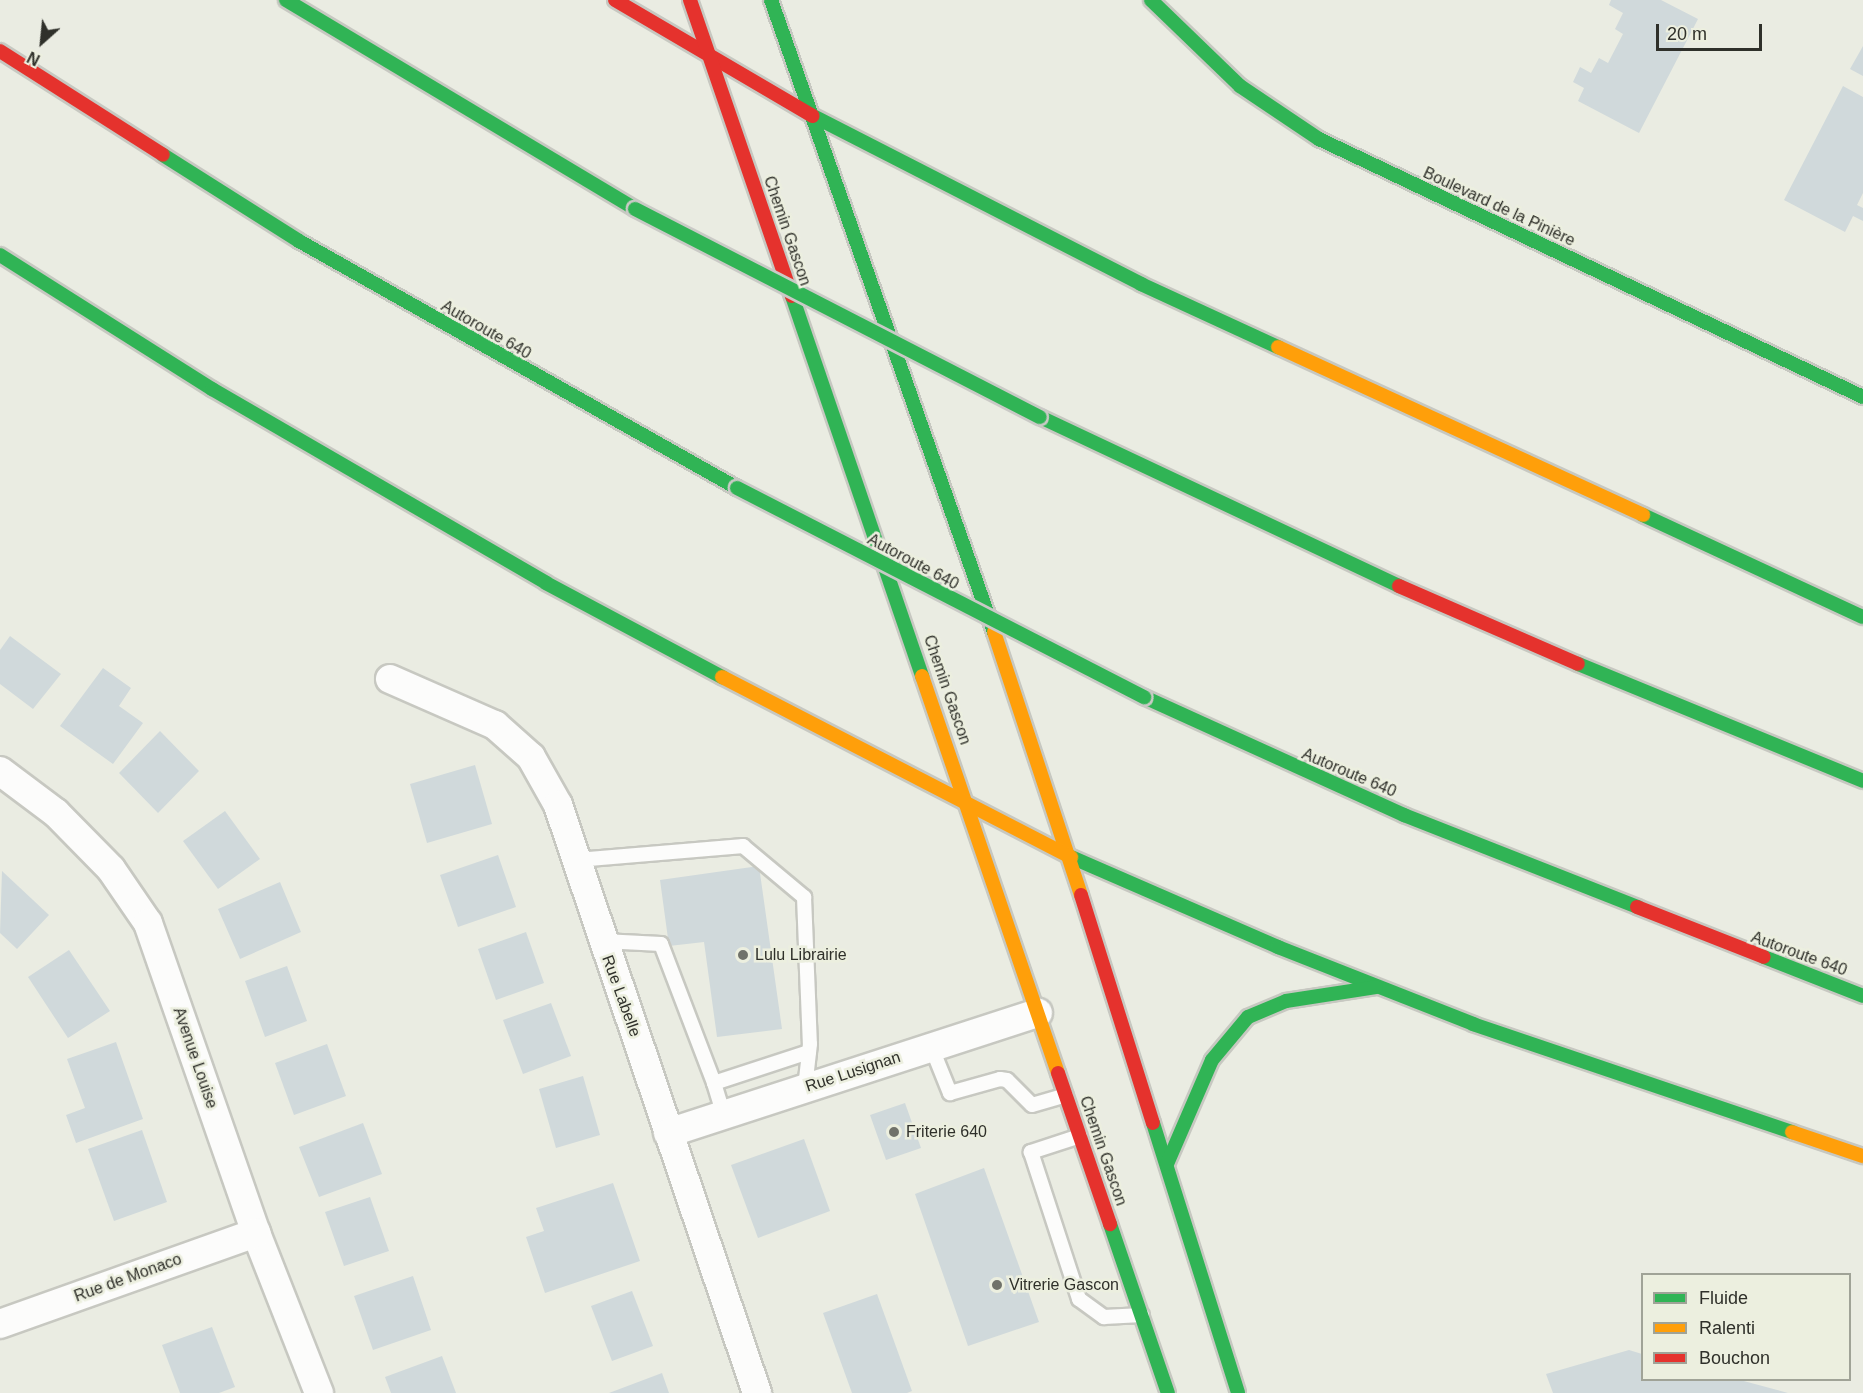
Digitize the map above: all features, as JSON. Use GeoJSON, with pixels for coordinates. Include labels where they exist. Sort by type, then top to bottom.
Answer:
{"type":"FeatureCollection","features":[{"type":"Feature","properties":{"kind":"main road"},"geometry":{"type":"LineString","coordinates":[[286,0],[635,209],[1040,417],[1475,621],[1863,781]]}},
{"type":"Feature","properties":{"kind":"main road"},"geometry":{"type":"LineString","coordinates":[[615,0],[813,116],[1141,284],[1863,617]]}},
{"type":"Feature","properties":{"kind":"main road","name":"Chemin Gascon"},"geometry":{"type":"LineString","coordinates":[[690,0],[970,808],[1168,1393]]}},
{"type":"Feature","properties":{"kind":"main road"},"geometry":{"type":"LineString","coordinates":[[771,0],[1071,857],[1238,1393]]}},
{"type":"Feature","properties":{"kind":"main road","name":"Boulevard de la Pinière"},"geometry":{"type":"LineString","coordinates":[[1151,0],[1240,86],[1319,139],[1863,397]]}},
{"type":"Feature","properties":{"kind":"main road","name":"Autoroute 640"},"geometry":{"type":"LineString","coordinates":[[0,51],[320,253],[737,488],[1144,697],[1414,819],[1863,996]]}},
{"type":"Feature","properties":{"kind":"main road"},"geometry":{"type":"LineString","coordinates":[[0,255],[212,389],[461,535],[694,664],[970,808],[1071,857],[1377,987],[1666,1093],[1863,1156]]}},
{"type":"Feature","properties":{"kind":"main road"},"geometry":{"type":"LineString","coordinates":[[1167,1164],[1212,1060],[1248,1017],[1286,1001],[1377,987]]}},
{"type":"Feature","properties":{"kind":"street","name":"Rue Labelle"},"geometry":{"type":"LineString","coordinates":[[390,679],[495,725],[531,757],[558,805],[578,860],[601,941],[757,1393]]}},
{"type":"Feature","properties":{"kind":"street","name":"Avenue Louise"},"geometry":{"type":"LineString","coordinates":[[0,771],[56,813],[103,861],[148,923],[256,1233],[319,1393]]}},
{"type":"Feature","properties":{"kind":"street","name":"Rue Lusignan"},"geometry":{"type":"LineString","coordinates":[[668,1133],[1038,1013]]}},
{"type":"Feature","properties":{"kind":"street","name":"Rue de Monaco"},"geometry":{"type":"LineString","coordinates":[[0,1324],[256,1233]]}},
{"type":"Feature","properties":{"kind":"lane"},"geometry":{"type":"LineString","coordinates":[[578,860],[743,846],[804,897],[809,1052],[805,1088]]}},
{"type":"Feature","properties":{"kind":"lane"},"geometry":{"type":"LineString","coordinates":[[601,941],[661,944],[724,1115]]}},
{"type":"Feature","properties":{"kind":"lane"},"geometry":{"type":"LineString","coordinates":[[931,1046],[950,1094],[1000,1079],[1007,1080],[1032,1105],[1066,1095]]}},
{"type":"Feature","properties":{"kind":"lane"},"geometry":{"type":"LineString","coordinates":[[714,1083],[809,1052]]}},
{"type":"Feature","properties":{"kind":"lane"},"geometry":{"type":"LineString","coordinates":[[1080,1136],[1030,1152],[1079,1299],[1104,1317],[1142,1315]]}},
{"type":"Feature","properties":{"kind":"building"},"geometry":{"type":"Polygon","coordinates":[[[1611,0],[1661,0],[1698,19],[1639,133],[1578,101],[1584,88],[1573,82],[1580,67],[1591,73],[1599,58],[1608,63],[1623,34],[1615,29],[1623,13],[1609,5],[1611,0]]]}},
{"type":"Feature","properties":{"kind":"building"},"geometry":{"type":"Polygon","coordinates":[[[1863,46],[1863,76],[1850,69],[1863,46]]]}},
{"type":"Feature","properties":{"kind":"building"},"geometry":{"type":"Polygon","coordinates":[[[1843,86],[1863,97],[1863,193],[1857,205],[1863,208],[1863,221],[1853,216],[1845,232],[1784,200],[1843,86]]]}},
{"type":"Feature","properties":{"kind":"building"},"geometry":{"type":"Polygon","coordinates":[[[10,636],[61,674],[33,709],[0,684],[0,650],[10,636]]]}},
{"type":"Feature","properties":{"kind":"building"},"geometry":{"type":"Polygon","coordinates":[[[103,668],[131,688],[119,706],[143,723],[113,764],[60,726],[103,668]]]}},
{"type":"Feature","properties":{"kind":"building"},"geometry":{"type":"Polygon","coordinates":[[[160,731],[199,771],[158,813],[119,773],[160,731]]]}},
{"type":"Feature","properties":{"kind":"building"},"geometry":{"type":"Polygon","coordinates":[[[475,765],[492,824],[427,843],[410,784],[475,765]]]}},
{"type":"Feature","properties":{"kind":"building"},"geometry":{"type":"Polygon","coordinates":[[[225,811],[260,859],[218,889],[183,841],[225,811]]]}},
{"type":"Feature","properties":{"kind":"building"},"geometry":{"type":"Polygon","coordinates":[[[498,855],[516,907],[458,927],[440,875],[498,855]]]}},
{"type":"Feature","properties":{"kind":"building"},"geometry":{"type":"Polygon","coordinates":[[[759,866],[782,1029],[717,1037],[704,942],[669,946],[660,880],[759,866]]]}},
{"type":"Feature","properties":{"kind":"building"},"geometry":{"type":"Polygon","coordinates":[[[2,871],[49,915],[17,949],[0,933],[2,871]]]}},
{"type":"Feature","properties":{"kind":"building"},"geometry":{"type":"Polygon","coordinates":[[[280,882],[301,932],[240,959],[218,909],[280,882]]]}},
{"type":"Feature","properties":{"kind":"building"},"geometry":{"type":"Polygon","coordinates":[[[526,932],[544,983],[496,1000],[478,949],[526,932]]]}},
{"type":"Feature","properties":{"kind":"building"},"geometry":{"type":"Polygon","coordinates":[[[69,950],[110,1011],[68,1038],[28,977],[69,950]]]}},
{"type":"Feature","properties":{"kind":"building"},"geometry":{"type":"Polygon","coordinates":[[[287,966],[307,1021],[265,1037],[245,981],[287,966]]]}},
{"type":"Feature","properties":{"kind":"building"},"geometry":{"type":"Polygon","coordinates":[[[551,1003],[571,1056],[523,1074],[503,1020],[551,1003]]]}},
{"type":"Feature","properties":{"kind":"building"},"geometry":{"type":"Polygon","coordinates":[[[116,1042],[143,1119],[76,1143],[66,1115],[85,1108],[67,1059],[116,1042]]]}},
{"type":"Feature","properties":{"kind":"building"},"geometry":{"type":"Polygon","coordinates":[[[327,1044],[346,1096],[294,1115],[275,1063],[327,1044]]]}},
{"type":"Feature","properties":{"kind":"building"},"geometry":{"type":"Polygon","coordinates":[[[583,1076],[600,1135],[556,1148],[539,1089],[583,1076]]]}},
{"type":"Feature","properties":{"kind":"building"},"geometry":{"type":"Polygon","coordinates":[[[905,1103],[921,1148],[886,1160],[870,1115],[905,1103]]]}},
{"type":"Feature","properties":{"kind":"building"},"geometry":{"type":"Polygon","coordinates":[[[363,1123],[382,1174],[319,1197],[299,1147],[363,1123]]]}},
{"type":"Feature","properties":{"kind":"building"},"geometry":{"type":"Polygon","coordinates":[[[142,1130],[167,1202],[114,1221],[88,1149],[142,1130]]]}},
{"type":"Feature","properties":{"kind":"building"},"geometry":{"type":"Polygon","coordinates":[[[804,1139],[830,1211],[758,1238],[731,1165],[804,1139]]]}},
{"type":"Feature","properties":{"kind":"building"},"geometry":{"type":"Polygon","coordinates":[[[984,1168],[1039,1322],[968,1346],[915,1194],[984,1168]]]}},
{"type":"Feature","properties":{"kind":"building"},"geometry":{"type":"Polygon","coordinates":[[[613,1183],[640,1261],[545,1293],[526,1237],[544,1231],[536,1208],[613,1183]]]}},
{"type":"Feature","properties":{"kind":"building"},"geometry":{"type":"Polygon","coordinates":[[[370,1197],[389,1251],[344,1266],[325,1212],[370,1197]]]}},
{"type":"Feature","properties":{"kind":"building"},"geometry":{"type":"Polygon","coordinates":[[[413,1276],[431,1330],[373,1350],[354,1296],[413,1276]]]}},
{"type":"Feature","properties":{"kind":"building"},"geometry":{"type":"Polygon","coordinates":[[[632,1291],[653,1346],[612,1361],[591,1306],[632,1291]]]}},
{"type":"Feature","properties":{"kind":"building"},"geometry":{"type":"Polygon","coordinates":[[[877,1294],[912,1391],[907,1393],[852,1393],[823,1313],[877,1294]]]}},
{"type":"Feature","properties":{"kind":"building"},"geometry":{"type":"Polygon","coordinates":[[[212,1327],[235,1387],[219,1393],[180,1393],[162,1345],[212,1327]]]}},
{"type":"Feature","properties":{"kind":"building"},"geometry":{"type":"Polygon","coordinates":[[[1629,1350],[1641,1354],[1641,1381],[1744,1381],[1788,1393],[1553,1393],[1546,1374],[1629,1350]]]}},
{"type":"Feature","properties":{"kind":"building"},"geometry":{"type":"Polygon","coordinates":[[[442,1356],[456,1393],[391,1393],[385,1377],[442,1356]]]}},
{"type":"Feature","properties":{"kind":"building"},"geometry":{"type":"Polygon","coordinates":[[[662,1373],[669,1393],[609,1393],[662,1373]]]}},
{"type":"Feature","properties":{"kind":"traffic: fast"},"geometry":{"type":"LineString","coordinates":[[286,0],[635,209]]}},
{"type":"Feature","properties":{"kind":"traffic: fast"},"geometry":{"type":"LineString","coordinates":[[771,0],[994,632]]}},
{"type":"Feature","properties":{"kind":"traffic: fast"},"geometry":{"type":"LineString","coordinates":[[1151,0],[1240,86],[1319,139],[1863,397]]}},
{"type":"Feature","properties":{"kind":"traffic: fast"},"geometry":{"type":"LineString","coordinates":[[813,116],[1141,284],[1278,347]]}},
{"type":"Feature","properties":{"kind":"traffic: fast"},"geometry":{"type":"LineString","coordinates":[[163,155],[299,241],[737,488]]}},
{"type":"Feature","properties":{"kind":"traffic: fast"},"geometry":{"type":"LineString","coordinates":[[635,209],[1040,417]]}},
{"type":"Feature","properties":{"kind":"traffic: fast"},"geometry":{"type":"LineString","coordinates":[[0,255],[212,389],[546,583],[722,677]]}},
{"type":"Feature","properties":{"kind":"traffic: fast"},"geometry":{"type":"LineString","coordinates":[[792,296],[922,676]]}},
{"type":"Feature","properties":{"kind":"traffic: fast"},"geometry":{"type":"LineString","coordinates":[[1040,417],[1399,586]]}},
{"type":"Feature","properties":{"kind":"traffic: fast"},"geometry":{"type":"LineString","coordinates":[[737,488],[1144,697]]}},
{"type":"Feature","properties":{"kind":"traffic: fast"},"geometry":{"type":"LineString","coordinates":[[1643,515],[1863,617]]}},
{"type":"Feature","properties":{"kind":"traffic: fast"},"geometry":{"type":"LineString","coordinates":[[1578,664],[1863,781]]}},
{"type":"Feature","properties":{"kind":"traffic: fast"},"geometry":{"type":"LineString","coordinates":[[1144,697],[1404,815],[1637,907]]}},
{"type":"Feature","properties":{"kind":"traffic: fast"},"geometry":{"type":"LineString","coordinates":[[1071,857],[1278,947],[1473,1024],[1792,1132]]}},
{"type":"Feature","properties":{"kind":"traffic: fast"},"geometry":{"type":"LineString","coordinates":[[1764,957],[1863,996]]}},
{"type":"Feature","properties":{"kind":"traffic: fast"},"geometry":{"type":"LineString","coordinates":[[1167,1164],[1212,1060],[1248,1017],[1286,1001],[1376,987]]}},
{"type":"Feature","properties":{"kind":"traffic: fast"},"geometry":{"type":"LineString","coordinates":[[1153,1123],[1238,1393]]}},
{"type":"Feature","properties":{"kind":"traffic: fast"},"geometry":{"type":"LineString","coordinates":[[1110,1224],[1168,1393]]}},
{"type":"Feature","properties":{"kind":"traffic: slow"},"geometry":{"type":"LineString","coordinates":[[1278,347],[1643,515]]}},
{"type":"Feature","properties":{"kind":"traffic: slow"},"geometry":{"type":"LineString","coordinates":[[994,632],[1081,895]]}},
{"type":"Feature","properties":{"kind":"traffic: slow"},"geometry":{"type":"LineString","coordinates":[[922,676],[1058,1073]]}},
{"type":"Feature","properties":{"kind":"traffic: slow"},"geometry":{"type":"LineString","coordinates":[[722,677],[1071,857]]}},
{"type":"Feature","properties":{"kind":"traffic: slow"},"geometry":{"type":"LineString","coordinates":[[1792,1132],[1863,1156]]}},
{"type":"Feature","properties":{"kind":"traffic: jam"},"geometry":{"type":"LineString","coordinates":[[615,0],[813,116]]}},
{"type":"Feature","properties":{"kind":"traffic: jam"},"geometry":{"type":"LineString","coordinates":[[690,0],[792,296]]}},
{"type":"Feature","properties":{"kind":"traffic: jam"},"geometry":{"type":"LineString","coordinates":[[0,51],[163,155]]}},
{"type":"Feature","properties":{"kind":"traffic: jam"},"geometry":{"type":"LineString","coordinates":[[1399,586],[1578,664]]}},
{"type":"Feature","properties":{"kind":"traffic: jam"},"geometry":{"type":"LineString","coordinates":[[1081,895],[1153,1123]]}},
{"type":"Feature","properties":{"kind":"traffic: jam"},"geometry":{"type":"LineString","coordinates":[[1637,907],[1764,957]]}},
{"type":"Feature","properties":{"kind":"traffic: jam"},"geometry":{"type":"LineString","coordinates":[[1058,1073],[1110,1224]]}},
{"type":"Feature","properties":{"kind":"place","name":"Lulu Librairie"},"geometry":{"type":"Point","coordinates":[743,955]}},
{"type":"Feature","properties":{"kind":"place","name":"Friterie 640"},"geometry":{"type":"Point","coordinates":[894,1132]}},
{"type":"Feature","properties":{"kind":"place","name":"Vitrerie Gascon"},"geometry":{"type":"Point","coordinates":[997,1285]}}]}
